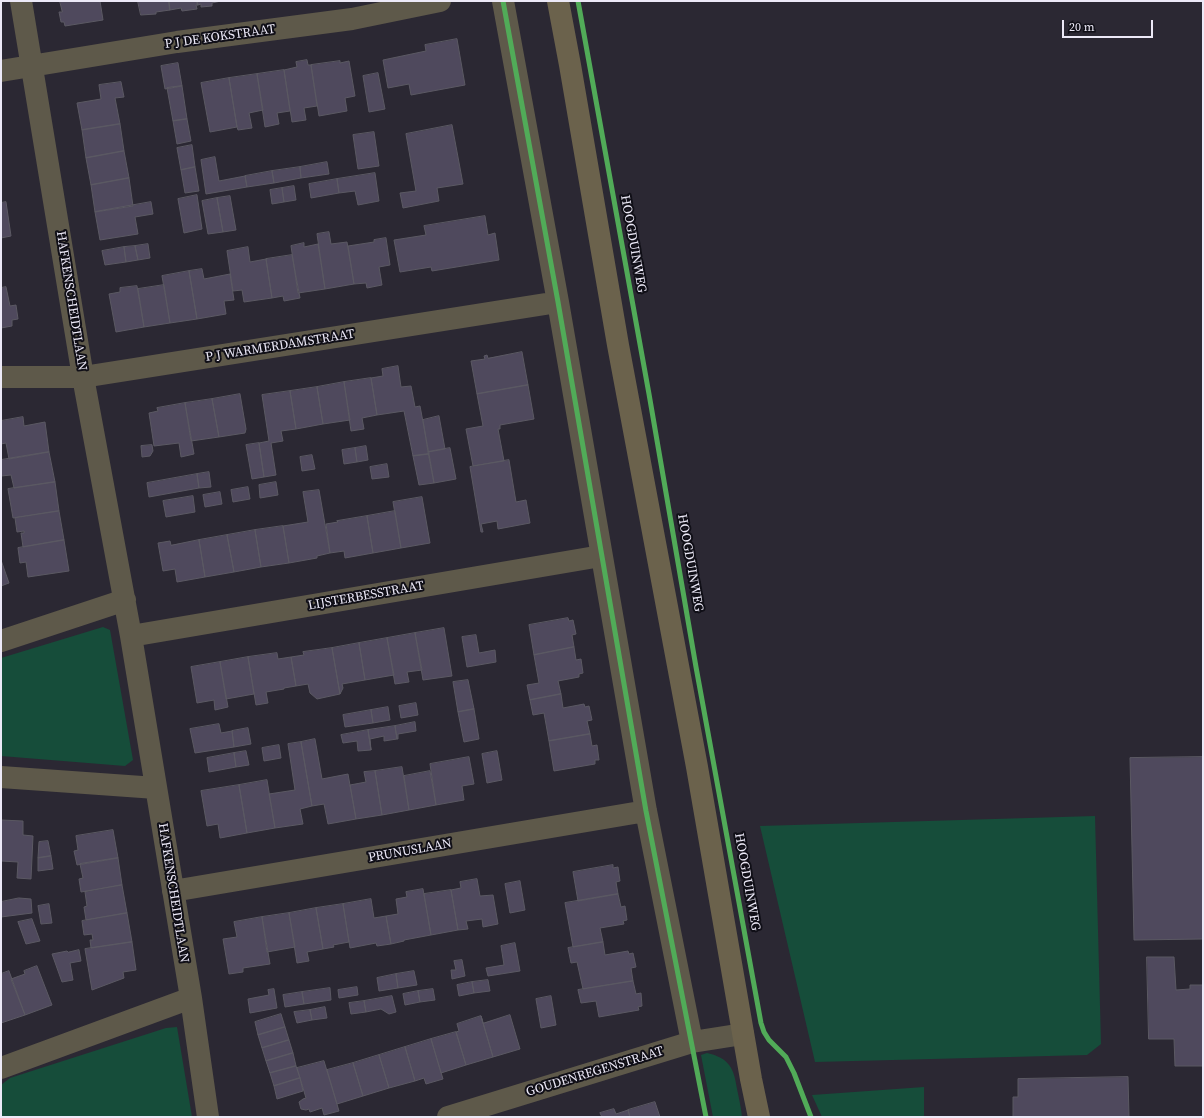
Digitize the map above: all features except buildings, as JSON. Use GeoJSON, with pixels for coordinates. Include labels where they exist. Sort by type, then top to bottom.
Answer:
{"type":"FeatureCollection","features":[{"type":"Feature","properties":{"kind":"main road"},"geometry":{"type":"LineString","coordinates":[[558,1],[621,361],[697,767],[743,1034],[759,1117]]}},
{"type":"Feature","properties":{"kind":"street","name":"HAFKENSCHEIDTLAAN"},"geometry":{"type":"LineString","coordinates":[[21,1],[83,377],[125,600],[191,998],[208,1117]]}},
{"type":"Feature","properties":{"kind":"street","name":"P J DE KOKSTRAAT"},"geometry":{"type":"LineString","coordinates":[[1,71],[177,42],[352,19],[440,1]]}},
{"type":"Feature","properties":{"kind":"street"},"geometry":{"type":"LineString","coordinates":[[503,1],[558,302],[646,810],[692,1042]]}},
{"type":"Feature","properties":{"kind":"street","name":"P J WARMERDAMSTRAAT"},"geometry":{"type":"LineString","coordinates":[[1,377],[83,377],[558,302]]}},
{"type":"Feature","properties":{"kind":"street","name":"LIJSTERBESSTRAAT"},"geometry":{"type":"LineString","coordinates":[[131,636],[602,556]]}},
{"type":"Feature","properties":{"kind":"street"},"geometry":{"type":"LineString","coordinates":[[1,641],[125,600]]}},
{"type":"Feature","properties":{"kind":"street"},"geometry":{"type":"LineString","coordinates":[[1,777],[156,788]]}},
{"type":"Feature","properties":{"kind":"street","name":"PRUNUSLAAN"},"geometry":{"type":"LineString","coordinates":[[173,891],[646,810]]}},
{"type":"Feature","properties":{"kind":"street"},"geometry":{"type":"LineString","coordinates":[[1,1068],[191,998]]}},
{"type":"Feature","properties":{"kind":"street","name":"GOUDENREGENSTRAAT"},"geometry":{"type":"LineString","coordinates":[[448,1117],[692,1042],[743,1034]]}},
{"type":"Feature","properties":{"kind":"green space"},"geometry":{"type":"Polygon","coordinates":[[[103,627],[110,630],[133,760],[125,766],[1,756],[1,658],[103,627]]]}},
{"type":"Feature","properties":{"kind":"green space"},"geometry":{"type":"Polygon","coordinates":[[[1095,816],[1101,1044],[1087,1055],[815,1062],[760,826],[1095,816]]]}},
{"type":"Feature","properties":{"kind":"green space"},"geometry":{"type":"Polygon","coordinates":[[[177,1027],[192,1117],[1,1117],[1,1085],[10,1078],[166,1028],[177,1027]]]}},
{"type":"Feature","properties":{"kind":"green space"},"geometry":{"type":"Polygon","coordinates":[[[707,1053],[721,1058],[732,1070],[736,1082],[742,1117],[713,1117],[701,1055],[707,1053]]]}},
{"type":"Feature","properties":{"kind":"green space"},"geometry":{"type":"Polygon","coordinates":[[[924,1087],[924,1117],[822,1117],[812,1095],[924,1087]]]}},
{"type":"Feature","properties":{"kind":"cycle path"},"geometry":{"type":"LineString","coordinates":[[503,1],[558,302],[646,811],[706,1117]]}},
{"type":"Feature","properties":{"kind":"cycle path","name":"HOOGDUINWEG"},"geometry":{"type":"LineString","coordinates":[[578,1],[649,394],[696,667],[761,1023],[769,1040],[786,1057],[794,1073],[811,1117]]}}]}
